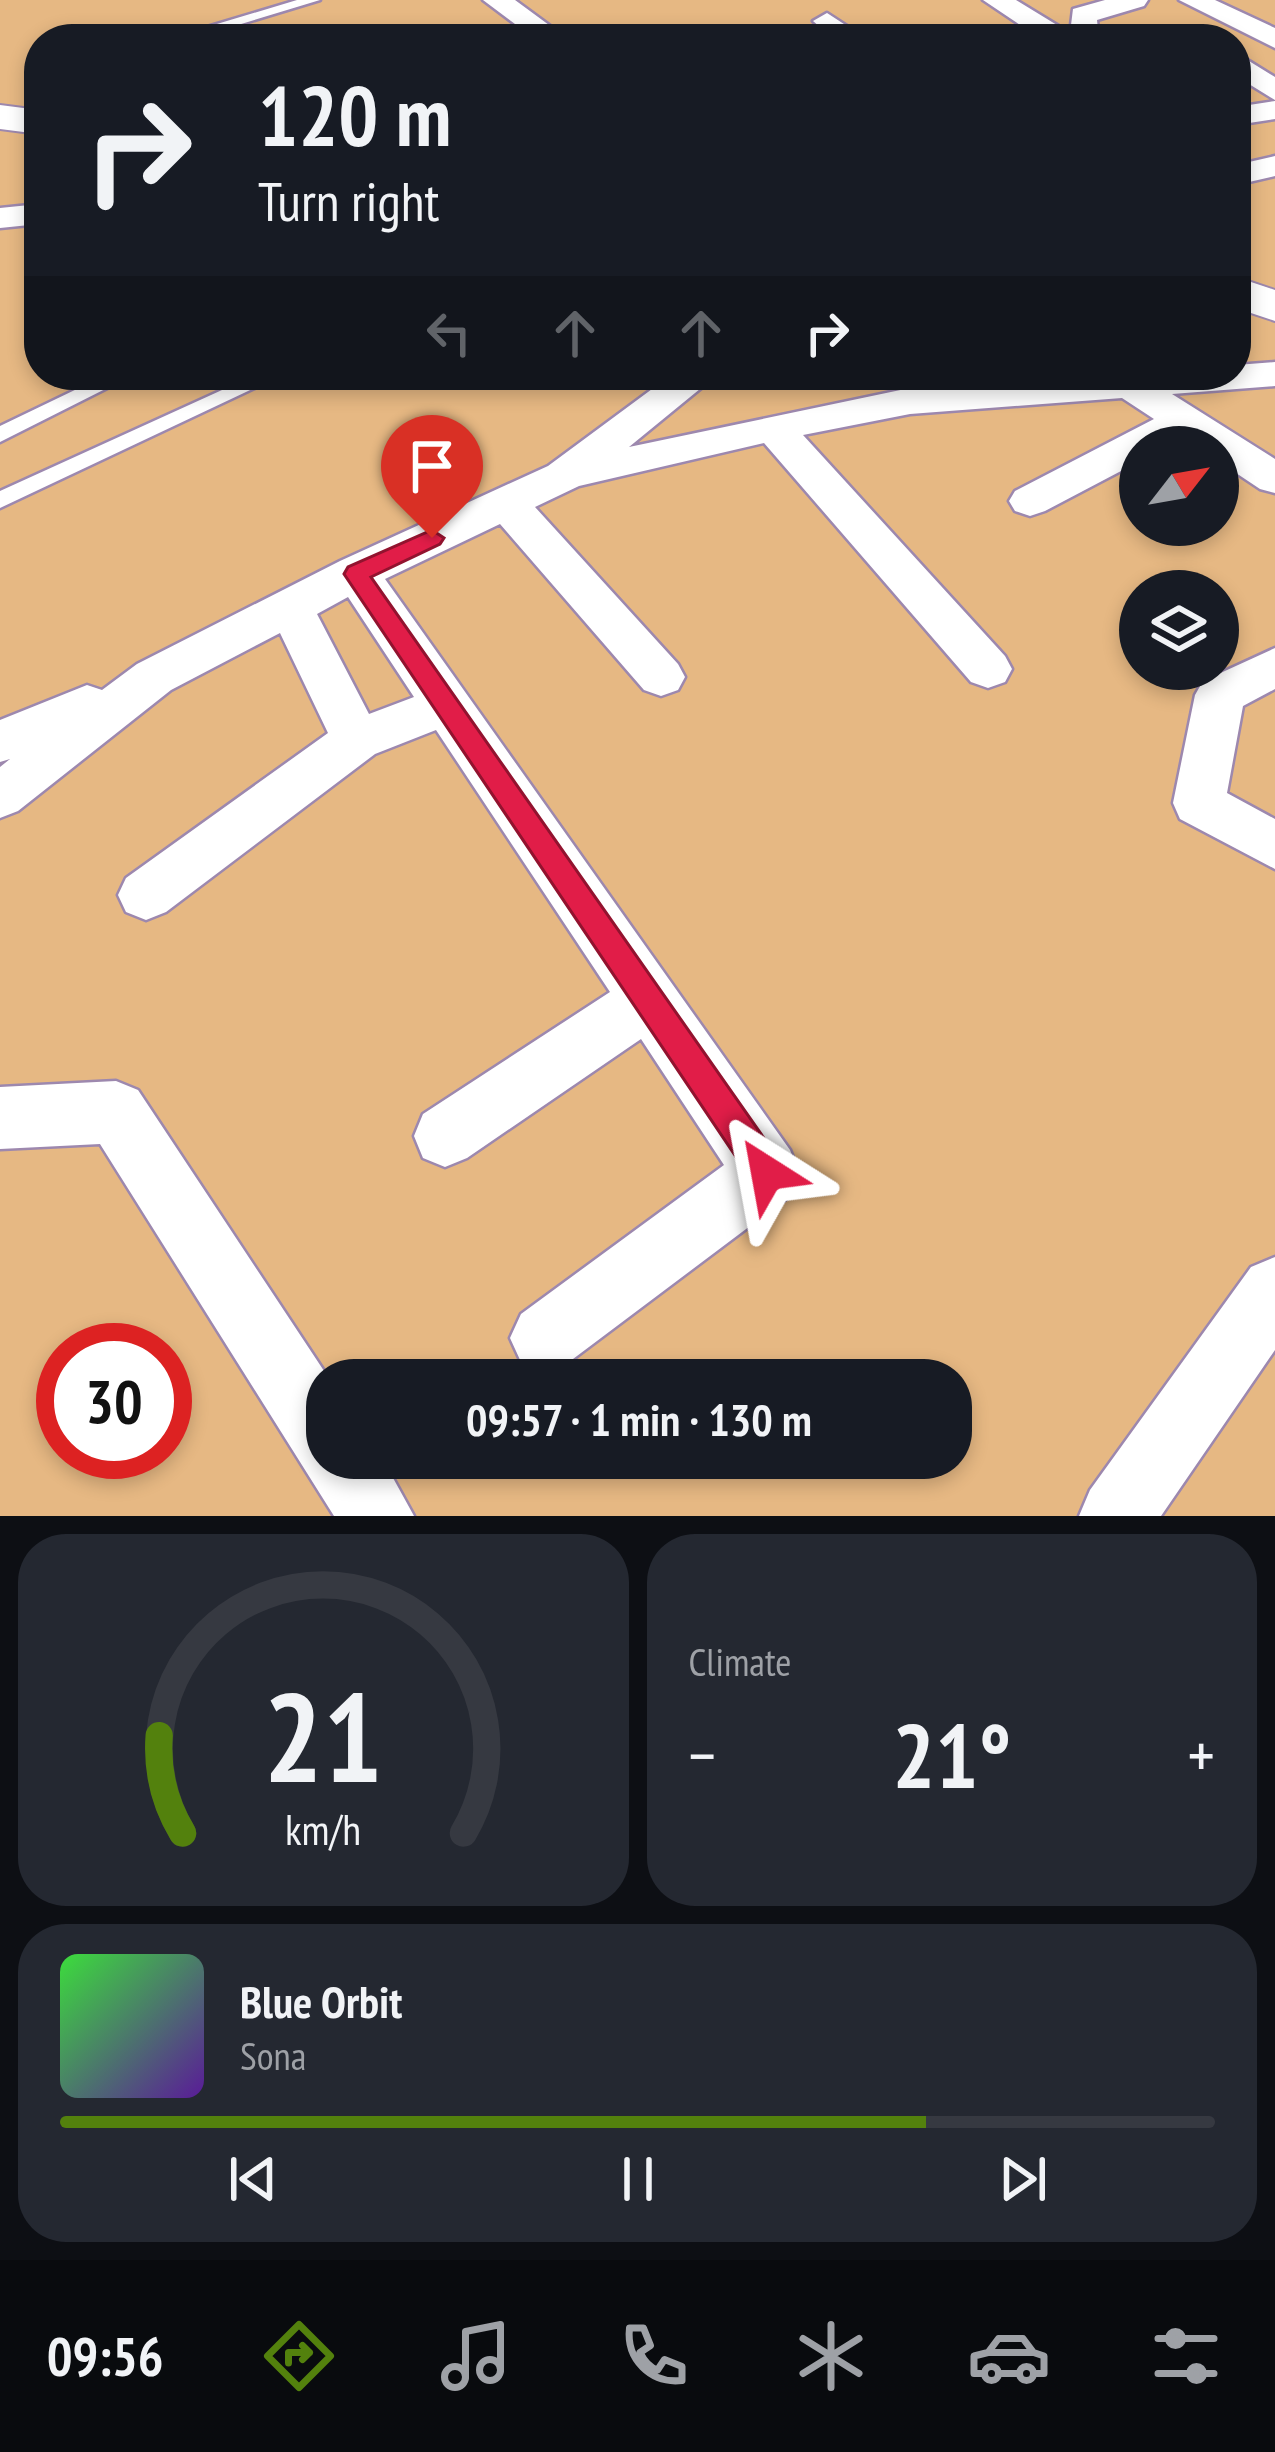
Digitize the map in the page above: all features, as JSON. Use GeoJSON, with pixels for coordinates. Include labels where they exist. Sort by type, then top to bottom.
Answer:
{"type":"FeatureCollection","features":[{"type":"Feature","properties":{"kind":"street"},"geometry":{"type":"LineString","coordinates":[[497,0],[532,24]]}},
{"type":"Feature","properties":{"kind":"street"},"geometry":{"type":"LineString","coordinates":[[997,0],[1036,24]]}},
{"type":"Feature","properties":{"kind":"street"},"geometry":{"type":"LineString","coordinates":[[1084,24],[1083,15],[1134,0]]}},
{"type":"Feature","properties":{"kind":"street"},"geometry":{"type":"LineString","coordinates":[[1193,0],[1243,24]]}},
{"type":"Feature","properties":{"kind":"street"},"geometry":{"type":"LineString","coordinates":[[827,21],[831,24]]}},
{"type":"Feature","properties":{"kind":"street"},"geometry":{"type":"LineString","coordinates":[[0,742],[154,677],[562,476],[677,390]]}},
{"type":"Feature","properties":{"kind":"street"},"geometry":{"type":"LineString","coordinates":[[562,476],[910,401],[1061,390]]}},
{"type":"Feature","properties":{"kind":"street"},"geometry":{"type":"LineString","coordinates":[[1137,390],[1275,479]]}},
{"type":"Feature","properties":{"kind":"street"},"geometry":{"type":"LineString","coordinates":[[1030,501],[1183,421]]}},
{"type":"Feature","properties":{"kind":"street"},"geometry":{"type":"LineString","coordinates":[[774,428],[988,669]]}},
{"type":"Feature","properties":{"kind":"street"},"geometry":{"type":"LineString","coordinates":[[507,503],[661,677]]}},
{"type":"Feature","properties":{"kind":"street"},"geometry":{"type":"LineString","coordinates":[[356,574],[767,1173],[545,1338]]}},
{"type":"Feature","properties":{"kind":"street"},"geometry":{"type":"LineString","coordinates":[[290,607],[357,740]]}},
{"type":"Feature","properties":{"kind":"street"},"geometry":{"type":"LineString","coordinates":[[1275,668],[1220,695],[1199,802],[1275,846]]}},
{"type":"Feature","properties":{"kind":"street"},"geometry":{"type":"LineString","coordinates":[[0,796],[154,677]]}},
{"type":"Feature","properties":{"kind":"street"},"geometry":{"type":"LineString","coordinates":[[146,895],[357,740],[447,705]]}},
{"type":"Feature","properties":{"kind":"street"},"geometry":{"type":"LineString","coordinates":[[445,1136],[648,1000]]}},
{"type":"Feature","properties":{"kind":"street"},"geometry":{"type":"LineString","coordinates":[[0,1118],[116,1112],[306,1406]]}},
{"type":"Feature","properties":{"kind":"street"},"geometry":{"type":"LineString","coordinates":[[1116,1516],[1275,1291]]}},
{"type":"Feature","properties":{"kind":"street"},"geometry":{"type":"LineString","coordinates":[[353,1479],[377,1516]]}},
{"type":"Feature","properties":{"kind":"lane"},"geometry":{"type":"LineString","coordinates":[[228,24],[313,0]]}},
{"type":"Feature","properties":{"kind":"lane"},"geometry":{"type":"LineString","coordinates":[[0,435],[92,390]]}},
{"type":"Feature","properties":{"kind":"lane"},"geometry":{"type":"LineString","coordinates":[[0,500],[239,390]]}},
{"type":"Feature","properties":{"kind":"shaded area"},"geometry":{"type":"Polygon","coordinates":[[[0,0],[1275,0],[1275,1516],[0,1516],[0,0]]]}},
{"type":"Feature","properties":{"kind":"route"},"geometry":{"type":"LineString","coordinates":[[432,538],[356,574],[767,1173]]}}]}
